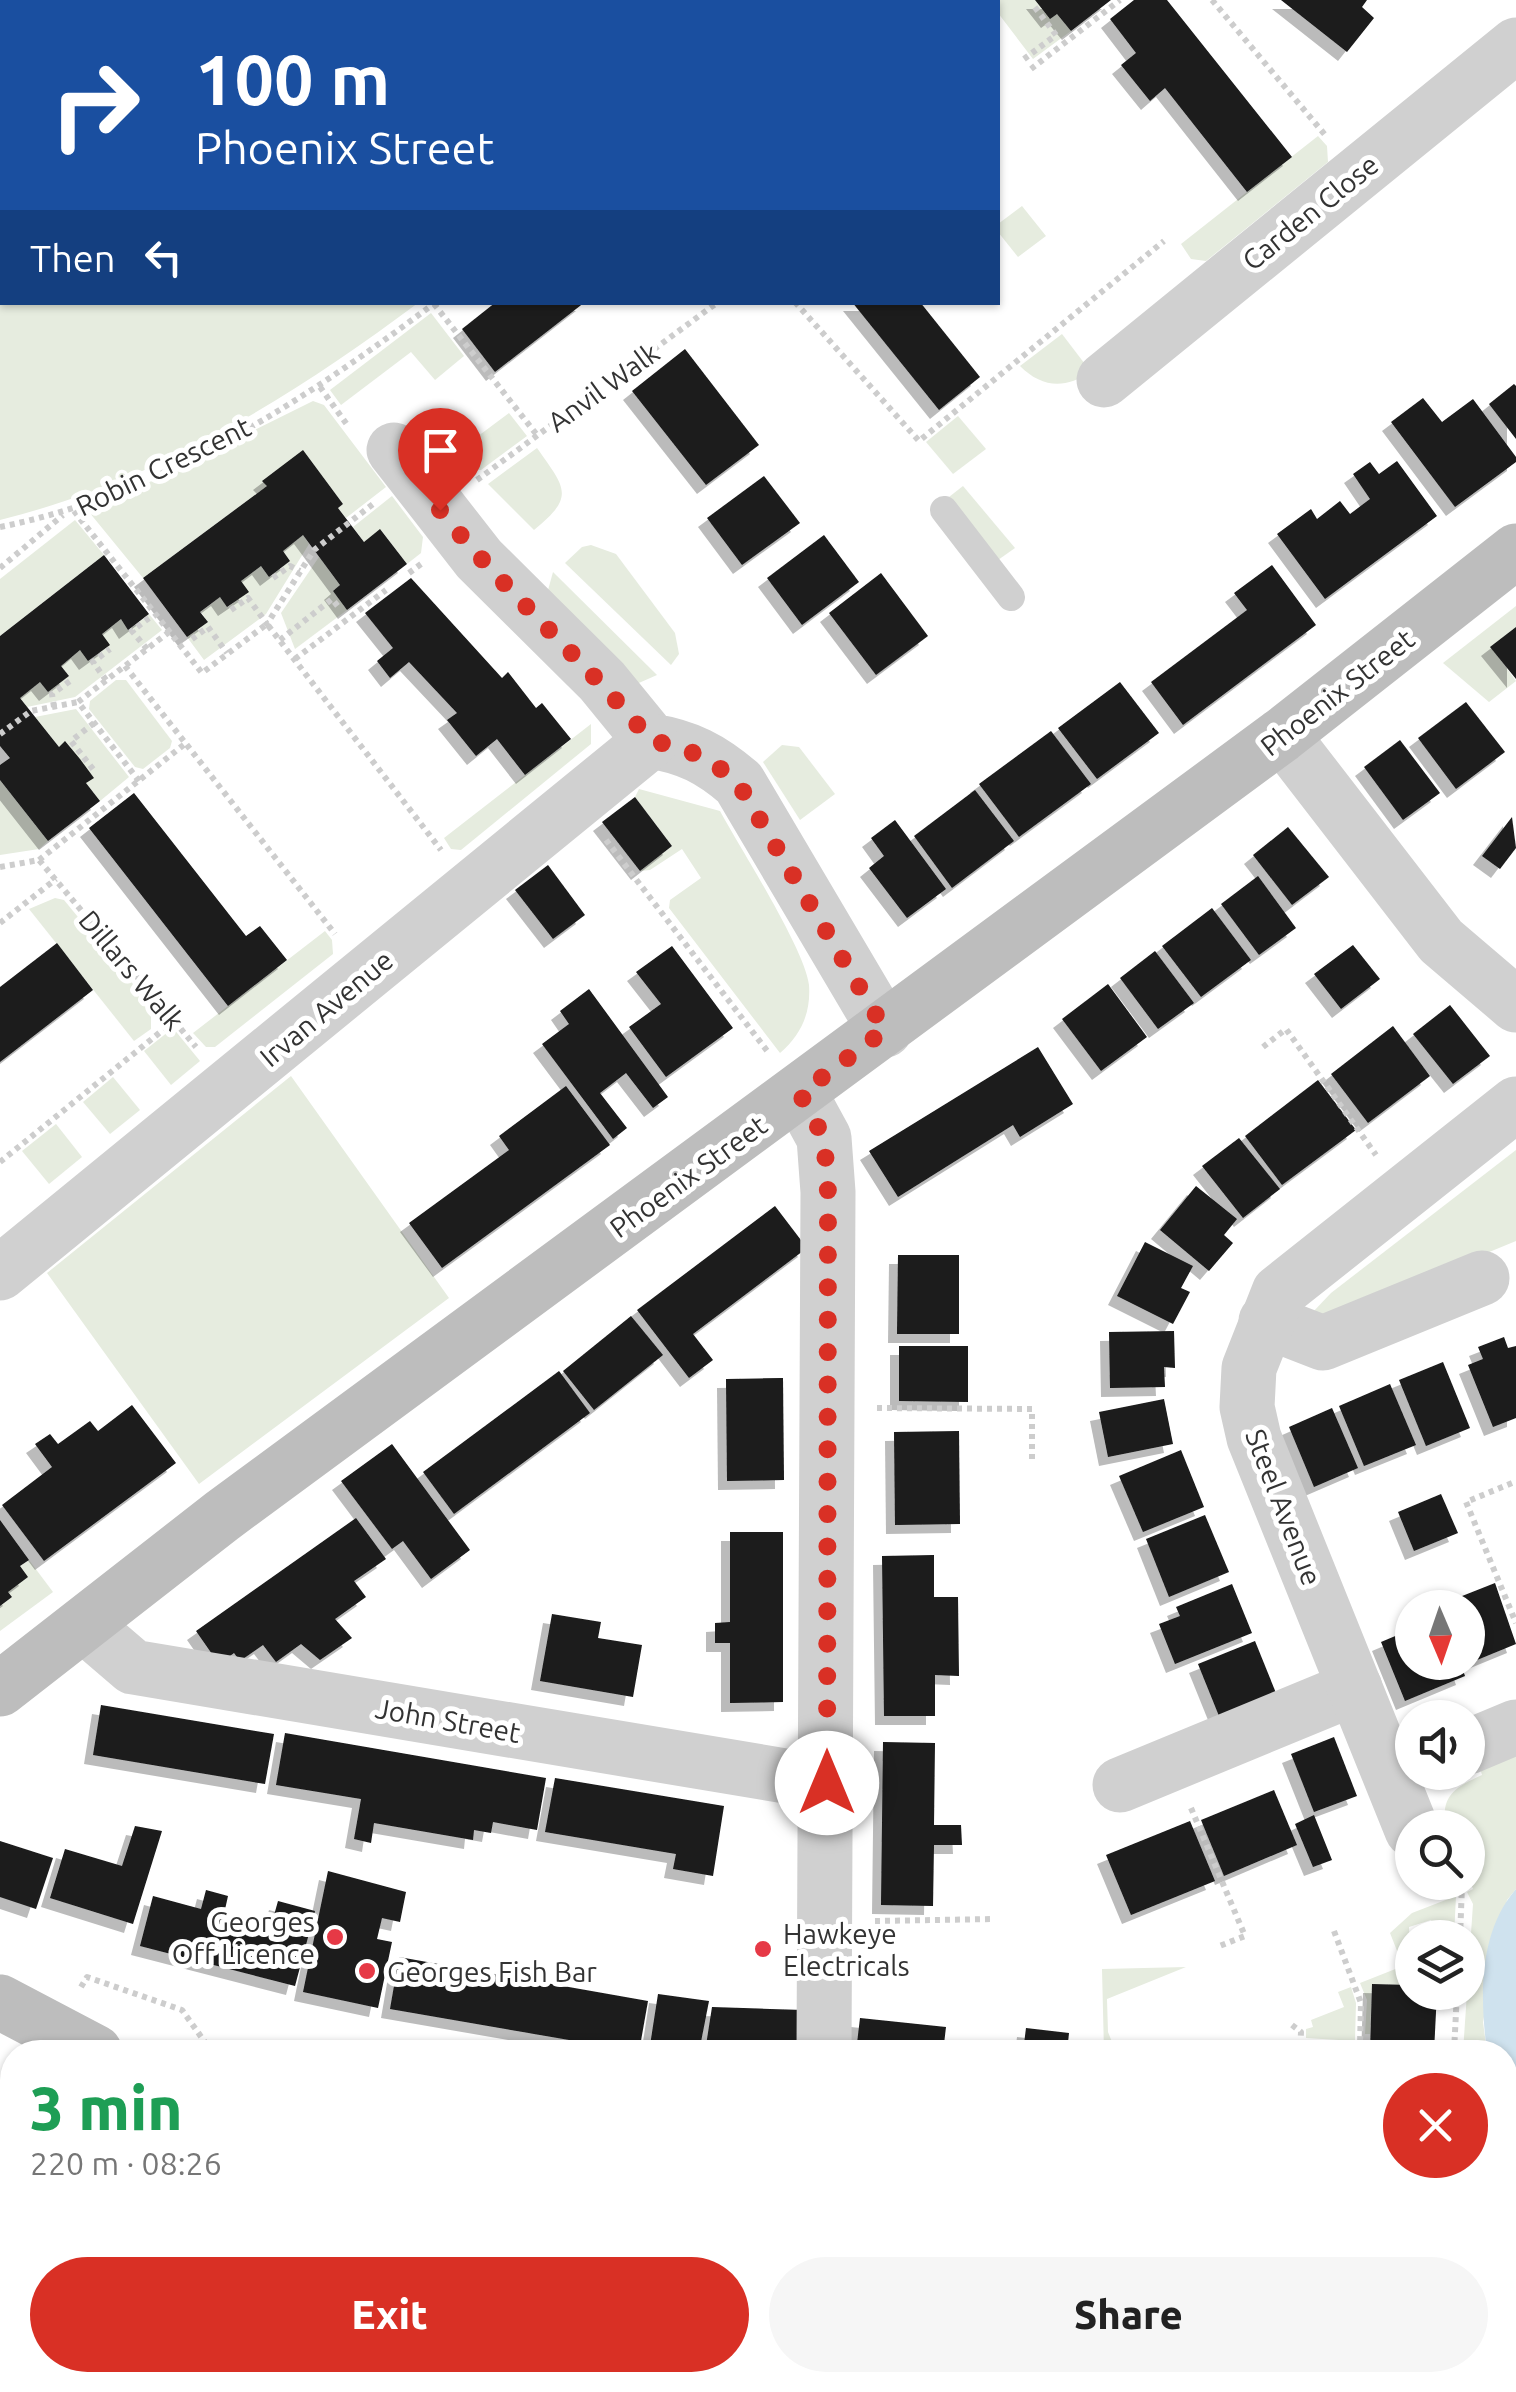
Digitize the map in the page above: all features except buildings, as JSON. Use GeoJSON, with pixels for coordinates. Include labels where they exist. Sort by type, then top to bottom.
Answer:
{"type":"FeatureCollection","features":[{"type":"Feature","properties":{"kind":"main road","name":"Phoenix Street"},"geometry":{"type":"LineString","coordinates":[[0,1688],[789,1079],[885,1030],[1282,735],[1516,551]]}},
{"type":"Feature","properties":{"kind":"main road"},"geometry":{"type":"LineString","coordinates":[[0,2002],[68,2040]]}},
{"type":"Feature","properties":{"kind":"street","name":"Carden Close"},"geometry":{"type":"LineString","coordinates":[[1104,380],[1516,45]]}},
{"type":"Feature","properties":{"kind":"street"},"geometry":{"type":"LineString","coordinates":[[394,450],[479,560],[602,681],[651,741],[679,746],[709,758],[738,783],[885,1030]]}},
{"type":"Feature","properties":{"kind":"street"},"geometry":{"type":"LineString","coordinates":[[1282,735],[1441,942],[1516,1005]]}},
{"type":"Feature","properties":{"kind":"street","name":"Irvan Avenue"},"geometry":{"type":"LineString","coordinates":[[0,1273],[651,741]]}},
{"type":"Feature","properties":{"kind":"street"},"geometry":{"type":"LineString","coordinates":[[789,1079],[824,1138],[828,1192],[824,2040]]}},
{"type":"Feature","properties":{"kind":"street","name":"Steel Avenue"},"geometry":{"type":"LineString","coordinates":[[1395,1761],[1355,1688],[1254,1438],[1247,1406],[1249,1368],[1279,1292],[1516,1104]]}},
{"type":"Feature","properties":{"kind":"street"},"geometry":{"type":"LineString","coordinates":[[1266,1321],[1324,1343],[1501,1270]]}},
{"type":"Feature","properties":{"kind":"street","name":"John Street"},"geometry":{"type":"LineString","coordinates":[[84,1626],[133,1667],[827,1783]]}},
{"type":"Feature","properties":{"kind":"street"},"geometry":{"type":"LineString","coordinates":[[1120,1784],[1355,1688]]}},
{"type":"Feature","properties":{"kind":"street"},"geometry":{"type":"LineString","coordinates":[[1485,1740],[1516,1727]]}},
{"type":"Feature","properties":{"kind":"lane"},"geometry":{"type":"LineString","coordinates":[[944,510],[1011,597]]}},
{"type":"Feature","properties":{"kind":"path"},"geometry":{"type":"LineString","coordinates":[[1031,69],[1120,0]]}},
{"type":"Feature","properties":{"kind":"path","name":"Carden Close"},"geometry":{"type":"LineString","coordinates":[[1212,0],[1331,142]]}},
{"type":"Feature","properties":{"kind":"path"},"geometry":{"type":"LineString","coordinates":[[1024,60],[1056,35],[1034,6]]}},
{"type":"Feature","properties":{"kind":"path"},"geometry":{"type":"LineString","coordinates":[[798,305],[919,440],[1164,240]]}},
{"type":"Feature","properties":{"kind":"path","name":"Anvil Walk"},"geometry":{"type":"LineString","coordinates":[[320,387],[432,305]]}},
{"type":"Feature","properties":{"kind":"path","name":"Anvil Walk"},"geometry":{"type":"LineString","coordinates":[[437,305],[538,435]]}},
{"type":"Feature","properties":{"kind":"path","name":"Anvil Walk"},"geometry":{"type":"LineString","coordinates":[[476,482],[714,305]]}},
{"type":"Feature","properties":{"kind":"path","name":"Robin Crescent"},"geometry":{"type":"LineString","coordinates":[[0,526],[74,510],[175,466],[320,387]]}},
{"type":"Feature","properties":{"kind":"path"},"geometry":{"type":"LineString","coordinates":[[74,510],[202,673],[267,624],[314,550],[349,523]]}},
{"type":"Feature","properties":{"kind":"path"},"geometry":{"type":"LineString","coordinates":[[0,568],[64,514]]}},
{"type":"Feature","properties":{"kind":"path"},"geometry":{"type":"LineString","coordinates":[[273,578],[290,566],[300,571]]}},
{"type":"Feature","properties":{"kind":"path"},"geometry":{"type":"LineString","coordinates":[[295,659],[386,590]]}},
{"type":"Feature","properties":{"kind":"path"},"geometry":{"type":"LineString","coordinates":[[231,610],[248,598],[451,864]]}},
{"type":"Feature","properties":{"kind":"path"},"geometry":{"type":"LineString","coordinates":[[280,640],[332,599],[340,610]]}},
{"type":"Feature","properties":{"kind":"path"},"geometry":{"type":"LineString","coordinates":[[147,649],[132,631],[148,618]]}},
{"type":"Feature","properties":{"kind":"path"},"geometry":{"type":"LineString","coordinates":[[192,639],[208,627],[227,653]]}},
{"type":"Feature","properties":{"kind":"path"},"geometry":{"type":"LineString","coordinates":[[0,734],[31,711],[78,702],[170,632]]}},
{"type":"Feature","properties":{"kind":"path"},"geometry":{"type":"LineString","coordinates":[[106,680],[93,662],[110,650]]}},
{"type":"Feature","properties":{"kind":"path"},"geometry":{"type":"LineString","coordinates":[[124,666],[337,936]]}},
{"type":"Feature","properties":{"kind":"path"},"geometry":{"type":"LineString","coordinates":[[54,706],[52,694],[70,681]]}},
{"type":"Feature","properties":{"kind":"path"},"geometry":{"type":"LineString","coordinates":[[78,702],[138,781]]}},
{"type":"Feature","properties":{"kind":"path"},"geometry":{"type":"LineString","coordinates":[[94,723],[71,741],[96,773]]}},
{"type":"Feature","properties":{"kind":"path"},"geometry":{"type":"LineString","coordinates":[[0,867],[39,860],[186,743]]}},
{"type":"Feature","properties":{"kind":"path"},"geometry":{"type":"LineString","coordinates":[[603,836],[789,1079]]}},
{"type":"Feature","properties":{"kind":"path","name":"Dillars Walk"},"geometry":{"type":"LineString","coordinates":[[39,860],[208,1062]]}},
{"type":"Feature","properties":{"kind":"path"},"geometry":{"type":"LineString","coordinates":[[0,924],[56,878]]}},
{"type":"Feature","properties":{"kind":"path"},"geometry":{"type":"LineString","coordinates":[[0,1162],[174,1021]]}},
{"type":"Feature","properties":{"kind":"path"},"geometry":{"type":"LineString","coordinates":[[1263,1047],[1286,1029],[1380,1160]]}},
{"type":"Feature","properties":{"kind":"path"},"geometry":{"type":"LineString","coordinates":[[864,1408],[1032,1409],[1032,1462]]}},
{"type":"Feature","properties":{"kind":"path"},"geometry":{"type":"LineString","coordinates":[[1512,1483],[1466,1502],[1516,1623]]}},
{"type":"Feature","properties":{"kind":"path"},"geometry":{"type":"LineString","coordinates":[[1172,1763],[1245,1936],[1217,1947]]}},
{"type":"Feature","properties":{"kind":"path"},"geometry":{"type":"LineString","coordinates":[[871,1920],[994,1919]]}},
{"type":"Feature","properties":{"kind":"path"},"geometry":{"type":"LineString","coordinates":[[1334,1931],[1361,2003],[1360,2040]]}},
{"type":"Feature","properties":{"kind":"path"},"geometry":{"type":"LineString","coordinates":[[87,1977],[182,2010],[203,2040]]}},
{"type":"Feature","properties":{"kind":"path"},"geometry":{"type":"LineString","coordinates":[[1455,2040],[1456,2010]]}},
{"type":"Feature","properties":{"kind":"path"},"geometry":{"type":"LineString","coordinates":[[1292,2025],[1300,2032],[1300,2040]]}},
{"type":"Feature","properties":{"kind":"shaded area"},"geometry":{"type":"Polygon","coordinates":[[[1000,0],[1035,0],[1049,18],[1057,14],[1071,31],[1033,59],[1000,16],[1000,0]]]}},
{"type":"Feature","properties":{"kind":"shaded area"},"geometry":{"type":"Polygon","coordinates":[[[1318,136],[1327,146],[1328,162],[1206,261],[1191,259],[1181,244],[1318,136]]]}},
{"type":"Feature","properties":{"kind":"shaded area"},"geometry":{"type":"Polygon","coordinates":[[[1022,206],[1046,236],[1018,257],[1000,234],[1000,222],[1022,206]]]}},
{"type":"Feature","properties":{"kind":"shaded area"},"geometry":{"type":"Polygon","coordinates":[[[0,305],[415,305],[320,372],[220,433],[113,483],[0,520],[0,305]]]}},
{"type":"Feature","properties":{"kind":"shaded area"},"geometry":{"type":"Polygon","coordinates":[[[431,313],[464,356],[435,380],[411,352],[341,405],[330,390],[431,313]]]}},
{"type":"Feature","properties":{"kind":"shaded area"},"geometry":{"type":"Polygon","coordinates":[[[1062,334],[1091,372],[1054,384],[1037,379],[1020,366],[1062,334]]]}},
{"type":"Feature","properties":{"kind":"shaded area"},"geometry":{"type":"Polygon","coordinates":[[[313,401],[324,405],[386,487],[346,518],[338,508],[343,504],[303,451],[263,480],[267,486],[143,578],[89,512],[313,401]]]}},
{"type":"Feature","properties":{"kind":"shaded area"},"geometry":{"type":"Polygon","coordinates":[[[509,413],[527,436],[481,470],[469,470],[454,454],[509,413]]]}},
{"type":"Feature","properties":{"kind":"shaded area"},"geometry":{"type":"Polygon","coordinates":[[[958,416],[986,449],[953,474],[926,442],[958,416]]]}},
{"type":"Feature","properties":{"kind":"shaded area"},"geometry":{"type":"Polygon","coordinates":[[[537,448],[562,491],[556,508],[534,530],[488,484],[537,448]]]}},
{"type":"Feature","properties":{"kind":"shaded area"},"geometry":{"type":"Polygon","coordinates":[[[963,486],[1015,548],[998,560],[949,497],[963,486]]]}},
{"type":"Feature","properties":{"kind":"shaded area"},"geometry":{"type":"Polygon","coordinates":[[[392,496],[423,537],[421,553],[407,564],[381,530],[364,542],[353,527],[392,496]]]}},
{"type":"Feature","properties":{"kind":"shaded area"},"geometry":{"type":"Polygon","coordinates":[[[75,520],[104,555],[0,636],[0,579],[75,520]]]}},
{"type":"Feature","properties":{"kind":"shaded area"},"geometry":{"type":"Polygon","coordinates":[[[303,535],[309,544],[266,614],[204,660],[187,637],[208,622],[201,612],[220,597],[228,607],[248,592],[241,581],[261,566],[269,577],[290,561],[283,551],[303,535]]]}},
{"type":"Feature","properties":{"kind":"shaded area"},"geometry":{"type":"Polygon","coordinates":[[[591,545],[616,554],[675,633],[679,654],[671,665],[565,563],[582,547],[591,545]]]}},
{"type":"Feature","properties":{"kind":"shaded area"},"geometry":{"type":"Polygon","coordinates":[[[319,557],[340,585],[333,591],[347,610],[295,649],[281,613],[319,557]]]}},
{"type":"Feature","properties":{"kind":"shaded area"},"geometry":{"type":"Polygon","coordinates":[[[553,572],[657,675],[632,686],[545,601],[553,572]]]}},
{"type":"Feature","properties":{"kind":"shaded area"},"geometry":{"type":"Polygon","coordinates":[[[1516,606],[1516,627],[1491,647],[1516,681],[1489,702],[1443,663],[1516,606]]]}},
{"type":"Feature","properties":{"kind":"shaded area"},"geometry":{"type":"Polygon","coordinates":[[[149,614],[162,630],[75,697],[27,707],[20,698],[40,682],[48,692],[69,676],[61,666],[80,650],[89,661],[109,645],[102,634],[121,619],[129,630],[149,614]]]}},
{"type":"Feature","properties":{"kind":"shaded area"},"geometry":{"type":"Polygon","coordinates":[[[116,680],[126,680],[172,741],[170,748],[143,769],[135,767],[89,709],[90,701],[116,680]]]}},
{"type":"Feature","properties":{"kind":"shaded area"},"geometry":{"type":"Polygon","coordinates":[[[76,709],[129,777],[100,801],[86,783],[93,777],[66,742],[59,747],[35,717],[76,709]]]}},
{"type":"Feature","properties":{"kind":"shaded area"},"geometry":{"type":"Polygon","coordinates":[[[591,724],[591,744],[461,850],[451,849],[444,838],[591,724]]]}},
{"type":"Feature","properties":{"kind":"shaded area"},"geometry":{"type":"Polygon","coordinates":[[[782,745],[799,747],[835,794],[800,820],[763,762],[782,745]]]}},
{"type":"Feature","properties":{"kind":"shaded area"},"geometry":{"type":"Polygon","coordinates":[[[0,780],[48,841],[39,849],[0,855],[0,780]]]}},
{"type":"Feature","properties":{"kind":"shaded area"},"geometry":{"type":"Polygon","coordinates":[[[639,789],[720,811],[784,924],[805,969],[809,995],[803,1023],[780,1053],[669,908],[670,900],[701,878],[682,849],[650,870],[640,871],[672,846],[635,797],[639,789]]]}},
{"type":"Feature","properties":{"kind":"shaded area"},"geometry":{"type":"Polygon","coordinates":[[[55,898],[64,900],[151,1006],[151,1029],[134,1041],[29,909],[55,898]]]}},
{"type":"Feature","properties":{"kind":"shaded area"},"geometry":{"type":"Polygon","coordinates":[[[325,931],[332,940],[333,954],[215,1047],[206,1047],[193,1033],[325,931]]]}},
{"type":"Feature","properties":{"kind":"shaded area"},"geometry":{"type":"Polygon","coordinates":[[[173,1028],[200,1061],[171,1085],[144,1051],[173,1028]]]}},
{"type":"Feature","properties":{"kind":"shaded area"},"geometry":{"type":"Polygon","coordinates":[[[291,1076],[449,1298],[199,1484],[47,1273],[291,1076]]]}},
{"type":"Feature","properties":{"kind":"shaded area"},"geometry":{"type":"Polygon","coordinates":[[[113,1077],[140,1110],[110,1134],[83,1102],[113,1077]]]}},
{"type":"Feature","properties":{"kind":"shaded area"},"geometry":{"type":"Polygon","coordinates":[[[56,1124],[82,1157],[49,1184],[22,1151],[56,1124]]]}},
{"type":"Feature","properties":{"kind":"shaded area"},"geometry":{"type":"Polygon","coordinates":[[[1516,1150],[1516,1241],[1324,1320],[1312,1313],[1331,1293],[1516,1150]]]}},
{"type":"Feature","properties":{"kind":"shaded area"},"geometry":{"type":"Polygon","coordinates":[[[29,1560],[53,1592],[0,1631],[0,1606],[12,1597],[8,1592],[20,1566],[29,1560]]]}},
{"type":"Feature","properties":{"kind":"shaded area"},"geometry":{"type":"Polygon","coordinates":[[[1516,1749],[1516,1889],[1507,1900],[1483,2022],[1485,2040],[1464,2040],[1466,2010],[1485,2010],[1485,1920],[1472,1920],[1471,1900],[1485,1900],[1485,1810],[1445,1810],[1456,1790],[1485,1790],[1485,1762],[1516,1749]]]}},
{"type":"Feature","properties":{"kind":"shaded area"},"geometry":{"type":"Polygon","coordinates":[[[1456,1900],[1455,1920],[1404,1920],[1412,1913],[1456,1900]]]}},
{"type":"Feature","properties":{"kind":"shaded area"},"geometry":{"type":"Polygon","coordinates":[[[1186,1967],[1107,1999],[1111,2040],[1104,2040],[1102,1969],[1186,1967]]]}},
{"type":"Feature","properties":{"kind":"shaded area"},"geometry":{"type":"Polygon","coordinates":[[[1395,1969],[1395,1985],[1372,1984],[1370,2034],[1365,2034],[1367,2000],[1360,1983],[1395,1969]]]}},
{"type":"Feature","properties":{"kind":"shaded area"},"geometry":{"type":"Polygon","coordinates":[[[1351,1987],[1356,2003],[1355,2040],[1306,2038],[1306,2029],[1313,2027],[1311,2020],[1344,2007],[1338,1992],[1351,1987]]]}},
{"type":"Feature","properties":{"kind":"water"},"geometry":{"type":"Polygon","coordinates":[[[1516,1889],[1516,2040],[1486,2040],[1485,1967],[1494,1925],[1516,1889]]]}},
{"type":"Feature","properties":{"kind":"place","name":"Georges Off Licence"},"geometry":{"type":"Point","coordinates":[335,1937]}},
{"type":"Feature","properties":{"kind":"place","name":"Hawkeye Electricals"},"geometry":{"type":"Point","coordinates":[763,1949]}},
{"type":"Feature","properties":{"kind":"place","name":"Georges Fish Bar"},"geometry":{"type":"Point","coordinates":[367,1971]}},
{"type":"Feature","properties":{"kind":"route"},"geometry":{"type":"LineString","coordinates":[[440,510],[479,560],[602,681],[651,741],[679,746],[709,758],[738,783],[885,1030],[800,1094],[824,1138],[828,1192],[827,1783]]}}]}
